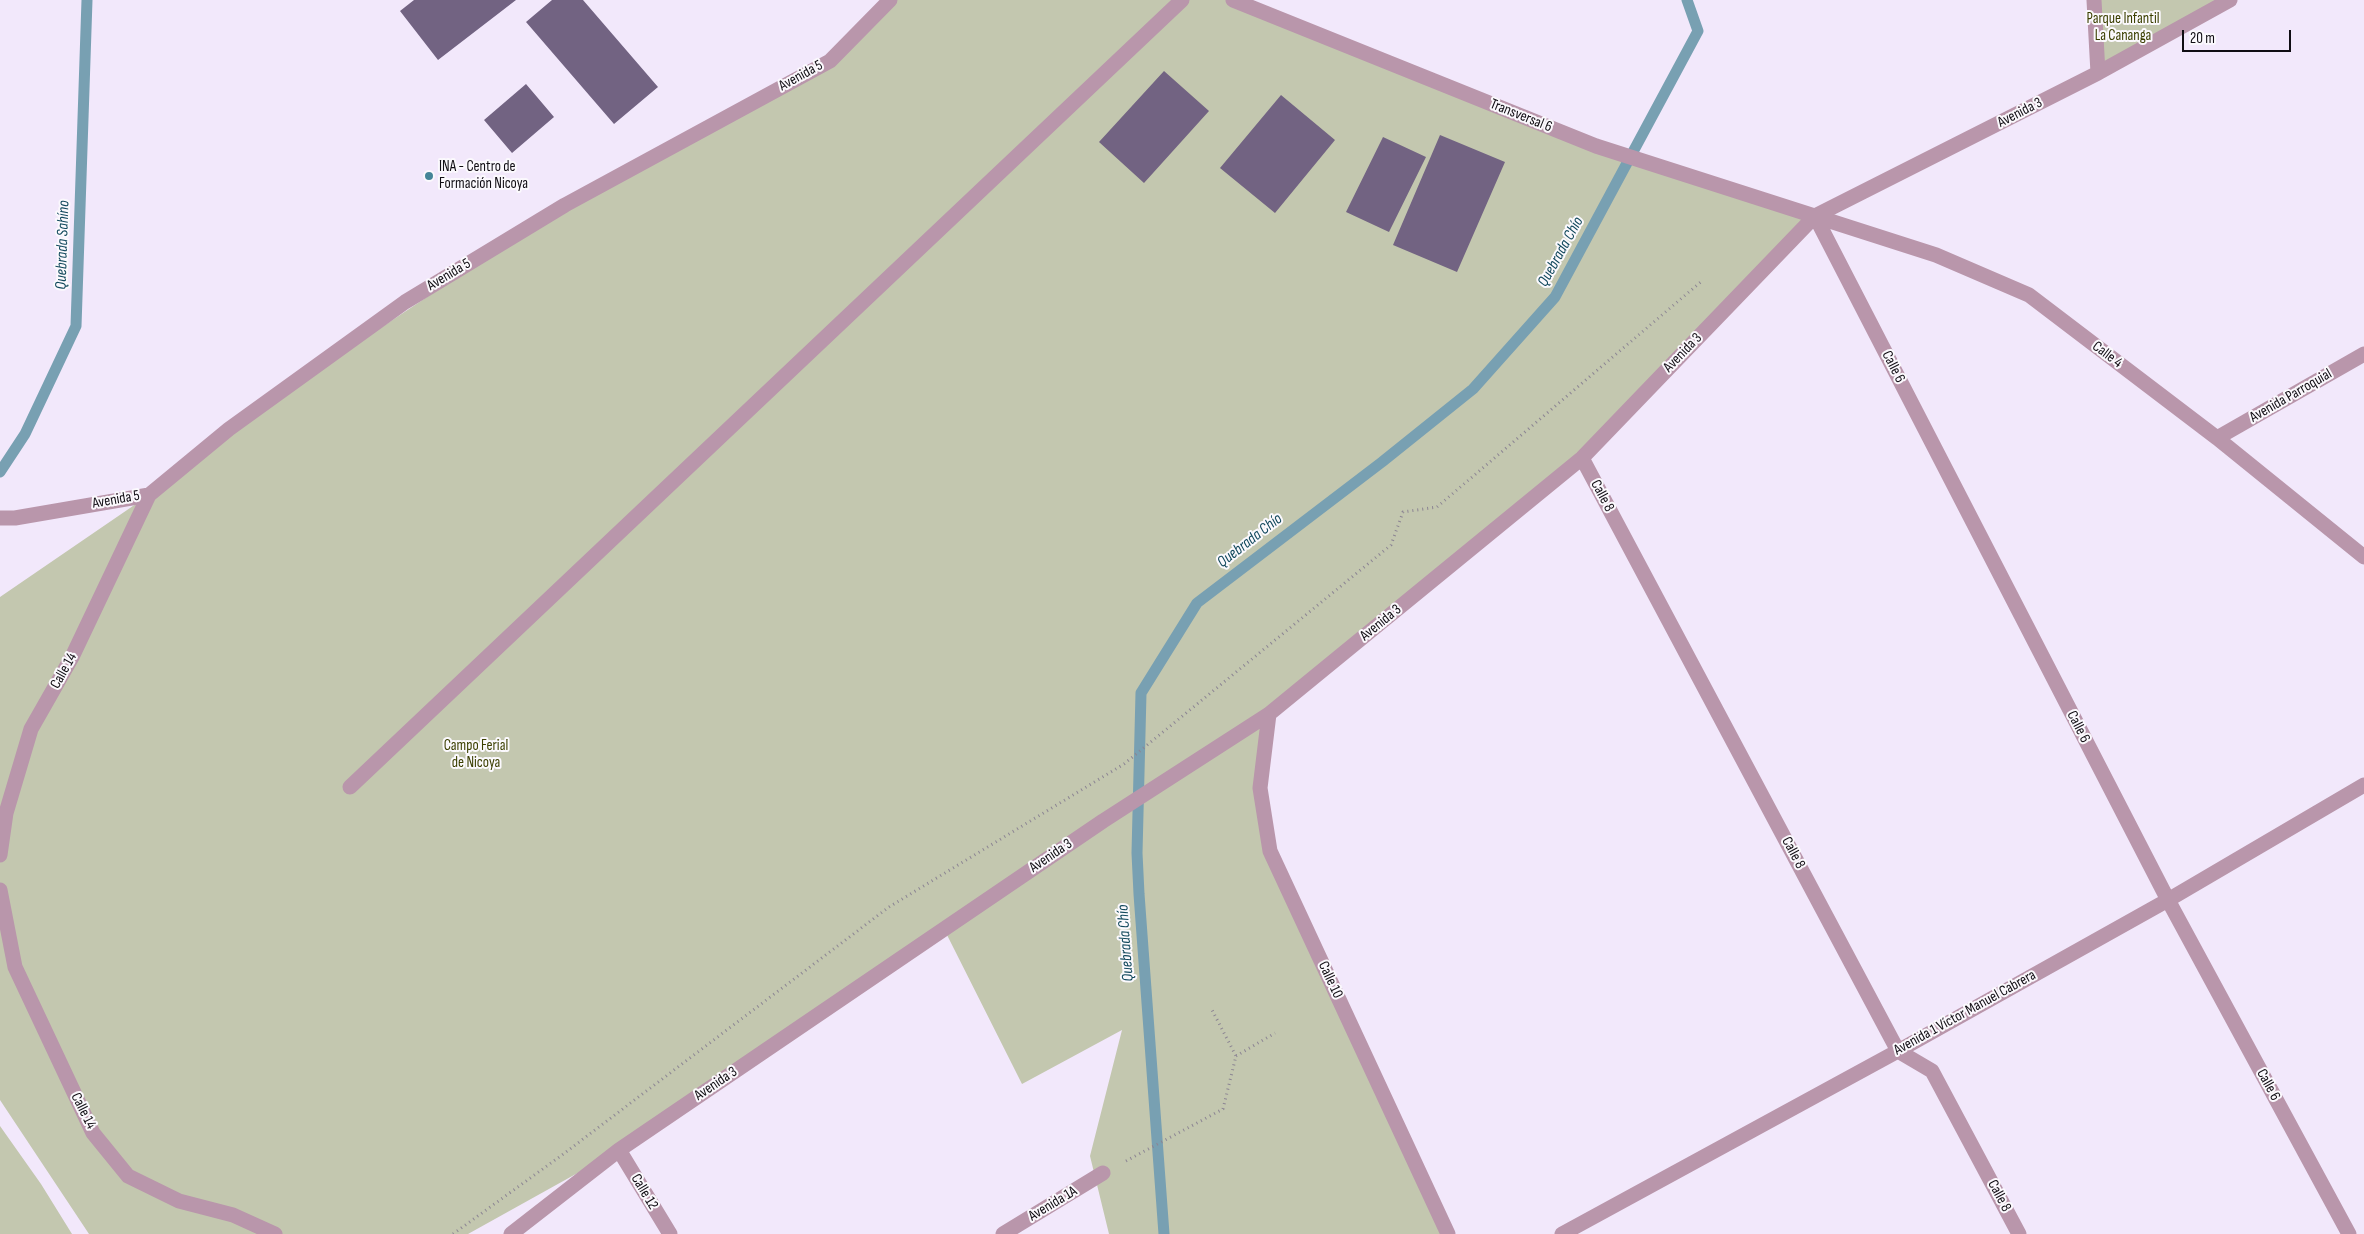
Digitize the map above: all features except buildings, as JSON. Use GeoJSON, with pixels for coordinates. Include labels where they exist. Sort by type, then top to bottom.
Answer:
{"type":"FeatureCollection","features":[{"type":"Feature","properties":{"kind":"street","name":"Avenida 5"},"geometry":{"type":"LineString","coordinates":[[0,518],[15,518],[149,495],[229,429],[406,302],[565,205],[830,60],[890,0]]}},
{"type":"Feature","properties":{"kind":"street"},"geometry":{"type":"LineString","coordinates":[[350,787],[1182,0]]}},
{"type":"Feature","properties":{"kind":"street","name":"Transversal 6"},"geometry":{"type":"LineString","coordinates":[[1233,0],[1596,146],[1815,216]]}},
{"type":"Feature","properties":{"kind":"street"},"geometry":{"type":"LineString","coordinates":[[2094,0],[2098,73]]}},
{"type":"Feature","properties":{"kind":"street","name":"Avenida 3"},"geometry":{"type":"LineString","coordinates":[[511,1234],[619,1150],[1103,821],[1269,714],[1582,458],[1815,216],[2098,73],[2230,0]]}},
{"type":"Feature","properties":{"kind":"street","name":"Calle 4"},"geometry":{"type":"LineString","coordinates":[[1815,216],[1936,255],[2029,295],[2217,438],[2364,557]]}},
{"type":"Feature","properties":{"kind":"street","name":"Calle 6"},"geometry":{"type":"LineString","coordinates":[[1815,216],[2168,900],[2349,1234]]}},
{"type":"Feature","properties":{"kind":"street","name":"Avenida Parroquial"},"geometry":{"type":"LineString","coordinates":[[2217,438],[2364,354]]}},
{"type":"Feature","properties":{"kind":"street","name":"Calle 8"},"geometry":{"type":"LineString","coordinates":[[1582,458],[1898,1051],[1932,1072],[2019,1234]]}},
{"type":"Feature","properties":{"kind":"street","name":"Calle 14"},"geometry":{"type":"LineString","coordinates":[[0,855],[6,813],[31,729],[72,657],[149,495]]}},
{"type":"Feature","properties":{"kind":"street","name":"Calle 10"},"geometry":{"type":"LineString","coordinates":[[1269,714],[1260,788],[1270,851],[1448,1234]]}},
{"type":"Feature","properties":{"kind":"street","name":"Avenida 1 Víctor Manuel Cabrera"},"geometry":{"type":"LineString","coordinates":[[1562,1234],[1898,1051],[2168,900],[2364,785]]}},
{"type":"Feature","properties":{"kind":"street","name":"Calle 14"},"geometry":{"type":"LineString","coordinates":[[0,890],[15,967],[93,1133],[128,1176],[179,1201],[232,1216],[275,1234]]}},
{"type":"Feature","properties":{"kind":"street","name":"Calle 12"},"geometry":{"type":"LineString","coordinates":[[619,1150],[670,1234]]}},
{"type":"Feature","properties":{"kind":"street","name":"Avenida 1A"},"geometry":{"type":"LineString","coordinates":[[1003,1234],[1103,1173]]}},
{"type":"Feature","properties":{"kind":"path"},"geometry":{"type":"LineString","coordinates":[[453,1234],[562,1155],[889,907],[1124,764],[1391,545],[1403,512],[1437,507],[1703,280]]}},
{"type":"Feature","properties":{"kind":"path"},"geometry":{"type":"LineString","coordinates":[[1103,1173],[1223,1109],[1236,1056],[1211,1008]]}},
{"type":"Feature","properties":{"kind":"path"},"geometry":{"type":"LineString","coordinates":[[1236,1056],[1275,1033]]}},
{"type":"Feature","properties":{"kind":"green space","name":"Campo Ferial de Nicoya"},"geometry":{"type":"Polygon","coordinates":[[[890,0],[1242,0],[1463,92],[1815,216],[1582,458],[1269,714],[1260,788],[1270,851],[1448,1234],[1109,1234],[1090,1156],[1122,1030],[1022,1084],[944,929],[619,1150],[468,1234],[89,1234],[0,1100],[0,597],[149,495],[229,429],[565,205],[830,61],[890,0]]]}},
{"type":"Feature","properties":{"kind":"green space","name":"Parque Infantil La Cananga"},"geometry":{"type":"Polygon","coordinates":[[[2094,0],[2230,0],[2098,73],[2094,0]]]}},
{"type":"Feature","properties":{"kind":"green space"},"geometry":{"type":"Polygon","coordinates":[[[0,1126],[41,1184],[72,1234],[0,1234],[0,1126]]]}},
{"type":"Feature","properties":{"kind":"waterway","name":"Quebrada Sahíno"},"geometry":{"type":"LineString","coordinates":[[0,472],[25,434],[76,326],[87,0]]}},
{"type":"Feature","properties":{"kind":"waterway","name":"Quebrada Chío"},"geometry":{"type":"LineString","coordinates":[[1164,1234],[1137,853],[1141,693],[1197,603],[1382,462],[1473,389],[1555,297],[1698,31],[1687,0]]}},
{"type":"Feature","properties":{"kind":"place","name":"INA - Centro de Formación Nicoya"},"geometry":{"type":"Point","coordinates":[429,176]}}]}
